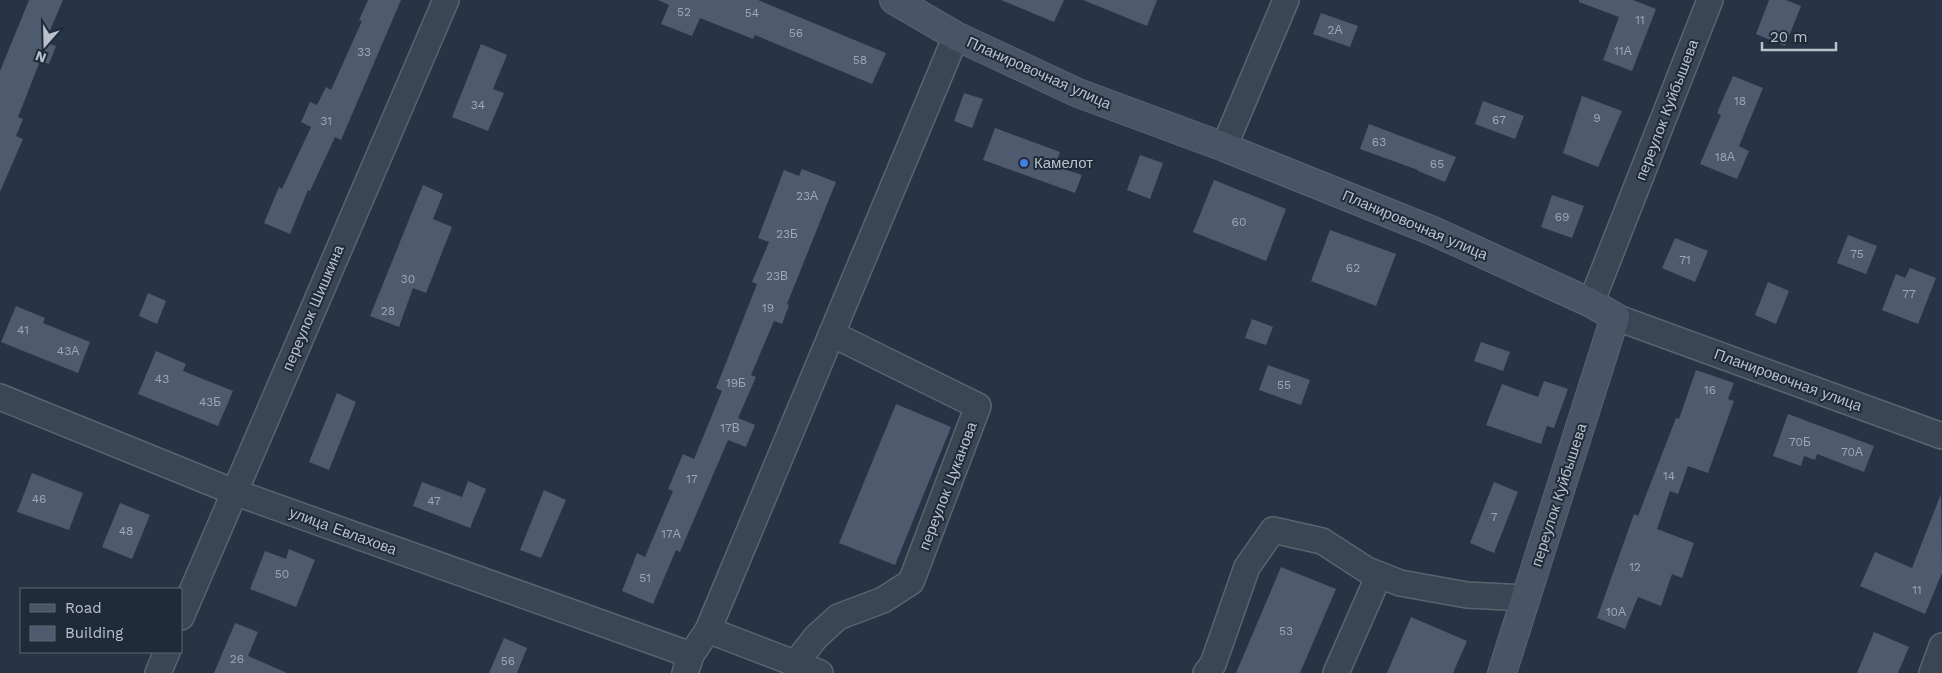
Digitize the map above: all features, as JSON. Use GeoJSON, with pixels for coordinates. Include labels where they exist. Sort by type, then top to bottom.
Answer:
{"type":"FeatureCollection","features":[{"type":"Feature","properties":{"kind":"main road","name":"Планировочная улица"},"geometry":{"type":"LineString","coordinates":[[894,0],[956,36],[1078,93],[1224,147],[1434,231],[1591,303],[1615,317]]}},
{"type":"Feature","properties":{"kind":"main road","name":"переулок Куйбышева"},"geometry":{"type":"LineString","coordinates":[[1502,673],[1615,317]]}},
{"type":"Feature","properties":{"kind":"street","name":"переулок Шишкина"},"geometry":{"type":"LineString","coordinates":[[182,615],[446,0]]}},
{"type":"Feature","properties":{"kind":"street"},"geometry":{"type":"LineString","coordinates":[[1224,147],[1286,0]]}},
{"type":"Feature","properties":{"kind":"street","name":"переулок Куйбышева"},"geometry":{"type":"LineString","coordinates":[[1591,303],[1710,0]]}},
{"type":"Feature","properties":{"kind":"street"},"geometry":{"type":"LineString","coordinates":[[688,664],[708,630],[956,36]]}},
{"type":"Feature","properties":{"kind":"street","name":"Планировочная улица"},"geometry":{"type":"LineString","coordinates":[[1615,317],[1942,436]]}},
{"type":"Feature","properties":{"kind":"street","name":"переулок Цуканова"},"geometry":{"type":"LineString","coordinates":[[795,664],[816,637],[838,617],[883,600],[911,582],[978,406],[832,334]]}},
{"type":"Feature","properties":{"kind":"street","name":"улица Евлахова"},"geometry":{"type":"LineString","coordinates":[[0,396],[234,492],[688,664]]}},
{"type":"Feature","properties":{"kind":"street"},"geometry":{"type":"LineString","coordinates":[[1206,673],[1213,664],[1247,567],[1274,530],[1322,541],[1367,570],[1400,584],[1468,595],[1526,598]]}},
{"type":"Feature","properties":{"kind":"street"},"geometry":{"type":"LineString","coordinates":[[1336,673],[1379,575]]}},
{"type":"Feature","properties":{"kind":"street"},"geometry":{"type":"LineString","coordinates":[[708,630],[820,673]]}},
{"type":"Feature","properties":{"kind":"street"},"geometry":{"type":"LineString","coordinates":[[1932,673],[1942,646]]}},
{"type":"Feature","properties":{"kind":"street"},"geometry":{"type":"LineString","coordinates":[[158,673],[167,653]]}},
{"type":"Feature","properties":{"kind":"building"},"geometry":{"type":"Polygon","coordinates":[[[29,0],[63,0],[45,42],[56,46],[49,64],[40,61],[18,117],[23,119],[16,136],[23,139],[0,192],[0,71],[29,0]]]}},
{"type":"Feature","properties":{"kind":"building"},"geometry":{"type":"Polygon","coordinates":[[[368,0],[401,0],[341,140],[335,137],[310,191],[308,190],[290,234],[264,223],[279,187],[282,189],[311,127],[301,122],[310,102],[317,105],[326,87],[331,90],[362,21],[359,20],[368,0]]]}},
{"type":"Feature","properties":{"kind":"building"},"geometry":{"type":"Polygon","coordinates":[[[658,0],[758,0],[886,53],[872,84],[755,35],[753,39],[700,18],[692,36],[661,24],[669,5],[658,0]]]}},
{"type":"Feature","properties":{"kind":"building"},"geometry":{"type":"Polygon","coordinates":[[[1001,0],[1064,0],[1054,22],[1001,0]]]}},
{"type":"Feature","properties":{"kind":"building"},"geometry":{"type":"Polygon","coordinates":[[[1083,0],[1157,0],[1147,26],[1083,0]]]}},
{"type":"Feature","properties":{"kind":"building"},"geometry":{"type":"Polygon","coordinates":[[[1579,0],[1633,0],[1656,9],[1632,71],[1603,60],[1619,17],[1579,2],[1579,0]]]}},
{"type":"Feature","properties":{"kind":"building"},"geometry":{"type":"Polygon","coordinates":[[[1769,0],[1786,0],[1801,6],[1785,46],[1756,34],[1769,0]]]}},
{"type":"Feature","properties":{"kind":"building"},"geometry":{"type":"Polygon","coordinates":[[[1321,13],[1358,26],[1350,47],[1313,34],[1321,13]]]}},
{"type":"Feature","properties":{"kind":"building"},"geometry":{"type":"Polygon","coordinates":[[[481,44],[507,55],[493,89],[504,93],[488,131],[452,117],[481,44]]]}},
{"type":"Feature","properties":{"kind":"building"},"geometry":{"type":"Polygon","coordinates":[[[1733,76],[1763,88],[1739,146],[1749,151],[1737,179],[1700,164],[1721,115],[1717,113],[1733,76]]]}},
{"type":"Feature","properties":{"kind":"building"},"geometry":{"type":"Polygon","coordinates":[[[964,93],[983,99],[972,128],[954,121],[964,93]]]}},
{"type":"Feature","properties":{"kind":"building"},"geometry":{"type":"Polygon","coordinates":[[[1582,96],[1622,111],[1598,167],[1563,153],[1582,96]]]}},
{"type":"Feature","properties":{"kind":"building"},"geometry":{"type":"Polygon","coordinates":[[[1483,101],[1524,116],[1515,139],[1475,124],[1483,101]]]}},
{"type":"Feature","properties":{"kind":"building"},"geometry":{"type":"Polygon","coordinates":[[[1369,124],[1456,157],[1445,182],[1360,149],[1369,124]]]}},
{"type":"Feature","properties":{"kind":"building","name":"Камелот"},"geometry":{"type":"Polygon","coordinates":[[[995,128],[1060,152],[1055,166],[1082,175],[1075,193],[983,160],[995,128]]]}},
{"type":"Feature","properties":{"kind":"building"},"geometry":{"type":"Polygon","coordinates":[[[1140,155],[1163,163],[1150,199],[1127,190],[1140,155]]]}},
{"type":"Feature","properties":{"kind":"building"},"geometry":{"type":"Polygon","coordinates":[[[802,169],[836,182],[787,304],[789,305],[782,324],[774,321],[751,375],[756,377],[738,418],[755,425],[746,447],[728,440],[680,552],[676,550],[653,604],[622,591],[637,553],[645,557],[673,491],[668,489],[683,454],[694,459],[722,391],[716,388],[757,284],[752,282],[769,242],[758,238],[784,170],[799,176],[802,169]]]}},
{"type":"Feature","properties":{"kind":"building"},"geometry":{"type":"Polygon","coordinates":[[[1214,180],[1286,209],[1266,261],[1193,232],[1214,180]]]}},
{"type":"Feature","properties":{"kind":"building"},"geometry":{"type":"Polygon","coordinates":[[[423,185],[443,194],[433,219],[452,227],[426,293],[413,288],[399,327],[370,316],[423,185]]]}},
{"type":"Feature","properties":{"kind":"building"},"geometry":{"type":"Polygon","coordinates":[[[1552,195],[1584,206],[1572,238],[1541,227],[1552,195]]]}},
{"type":"Feature","properties":{"kind":"building"},"geometry":{"type":"Polygon","coordinates":[[[1330,230],[1396,254],[1376,306],[1311,281],[1330,230]]]}},
{"type":"Feature","properties":{"kind":"building"},"geometry":{"type":"Polygon","coordinates":[[[1848,235],[1877,246],[1866,274],[1837,263],[1848,235]]]}},
{"type":"Feature","properties":{"kind":"building"},"geometry":{"type":"Polygon","coordinates":[[[1675,238],[1708,251],[1695,282],[1662,268],[1675,238]]]}},
{"type":"Feature","properties":{"kind":"building"},"geometry":{"type":"Polygon","coordinates":[[[1910,268],[1936,278],[1918,324],[1882,310],[1896,274],[1905,278],[1910,268]]]}},
{"type":"Feature","properties":{"kind":"building"},"geometry":{"type":"Polygon","coordinates":[[[1768,282],[1789,291],[1776,324],[1755,315],[1768,282]]]}},
{"type":"Feature","properties":{"kind":"building"},"geometry":{"type":"Polygon","coordinates":[[[148,293],[166,301],[157,324],[139,316],[148,293]]]}},
{"type":"Feature","properties":{"kind":"building"},"geometry":{"type":"Polygon","coordinates":[[[16,306],[45,318],[43,323],[90,342],[78,373],[1,342],[16,306]]]}},
{"type":"Feature","properties":{"kind":"building"},"geometry":{"type":"Polygon","coordinates":[[[1252,319],[1273,327],[1266,345],[1245,338],[1252,319]]]}},
{"type":"Feature","properties":{"kind":"building"},"geometry":{"type":"Polygon","coordinates":[[[1481,342],[1510,352],[1503,371],[1474,361],[1481,342]]]}},
{"type":"Feature","properties":{"kind":"building"},"geometry":{"type":"Polygon","coordinates":[[[156,351],[186,364],[183,371],[233,391],[218,426],[138,394],[156,351]]]}},
{"type":"Feature","properties":{"kind":"building"},"geometry":{"type":"Polygon","coordinates":[[[1268,365],[1310,380],[1301,405],[1259,390],[1268,365]]]}},
{"type":"Feature","properties":{"kind":"building"},"geometry":{"type":"Polygon","coordinates":[[[1696,370],[1734,383],[1728,399],[1734,401],[1708,473],[1688,466],[1678,494],[1670,491],[1657,529],[1694,543],[1682,578],[1672,574],[1661,606],[1638,597],[1625,629],[1597,618],[1634,514],[1638,516],[1676,418],[1679,419],[1696,370]]]}},
{"type":"Feature","properties":{"kind":"building"},"geometry":{"type":"Polygon","coordinates":[[[1544,381],[1568,389],[1554,428],[1547,426],[1541,444],[1486,425],[1502,384],[1538,397],[1544,381]]]}},
{"type":"Feature","properties":{"kind":"building"},"geometry":{"type":"Polygon","coordinates":[[[337,393],[356,402],[329,470],[309,462],[337,393]]]}},
{"type":"Feature","properties":{"kind":"building"},"geometry":{"type":"Polygon","coordinates":[[[896,404],[951,427],[895,565],[839,543],[896,404]]]}},
{"type":"Feature","properties":{"kind":"building"},"geometry":{"type":"Polygon","coordinates":[[[1788,414],[1874,446],[1864,472],[1817,454],[1815,460],[1804,456],[1801,466],[1773,456],[1788,414]]]}},
{"type":"Feature","properties":{"kind":"building"},"geometry":{"type":"Polygon","coordinates":[[[32,473],[83,493],[69,530],[17,512],[32,473]]]}},
{"type":"Feature","properties":{"kind":"building"},"geometry":{"type":"Polygon","coordinates":[[[468,481],[486,489],[470,528],[413,506],[422,482],[462,497],[468,481]]]}},
{"type":"Feature","properties":{"kind":"building"},"geometry":{"type":"Polygon","coordinates":[[[1494,482],[1518,492],[1494,553],[1470,543],[1494,482]]]}},
{"type":"Feature","properties":{"kind":"building"},"geometry":{"type":"Polygon","coordinates":[[[544,490],[566,500],[541,558],[520,550],[544,490]]]}},
{"type":"Feature","properties":{"kind":"building"},"geometry":{"type":"Polygon","coordinates":[[[1941,494],[1942,573],[1925,614],[1860,586],[1875,552],[1912,568],[1941,494]]]}},
{"type":"Feature","properties":{"kind":"building"},"geometry":{"type":"Polygon","coordinates":[[[120,503],[150,515],[132,559],[102,547],[120,503]]]}},
{"type":"Feature","properties":{"kind":"building"},"geometry":{"type":"Polygon","coordinates":[[[289,549],[315,560],[296,607],[250,589],[265,551],[286,559],[289,549]]]}},
{"type":"Feature","properties":{"kind":"building"},"geometry":{"type":"Polygon","coordinates":[[[1281,567],[1336,589],[1300,673],[1236,673],[1281,567]]]}},
{"type":"Feature","properties":{"kind":"building"},"geometry":{"type":"Polygon","coordinates":[[[1411,617],[1467,641],[1453,673],[1387,673],[1411,617]]]}},
{"type":"Feature","properties":{"kind":"building"},"geometry":{"type":"Polygon","coordinates":[[[235,623],[258,632],[248,656],[287,673],[214,673],[235,623]]]}},
{"type":"Feature","properties":{"kind":"building"},"geometry":{"type":"Polygon","coordinates":[[[1874,632],[1909,647],[1898,673],[1857,673],[1874,632]]]}},
{"type":"Feature","properties":{"kind":"building"},"geometry":{"type":"Polygon","coordinates":[[[504,638],[527,648],[517,673],[489,673],[504,638]]]}},
{"type":"Feature","properties":{"kind":"place","name":"Камелот"},"geometry":{"type":"Point","coordinates":[1024,163]}}]}
